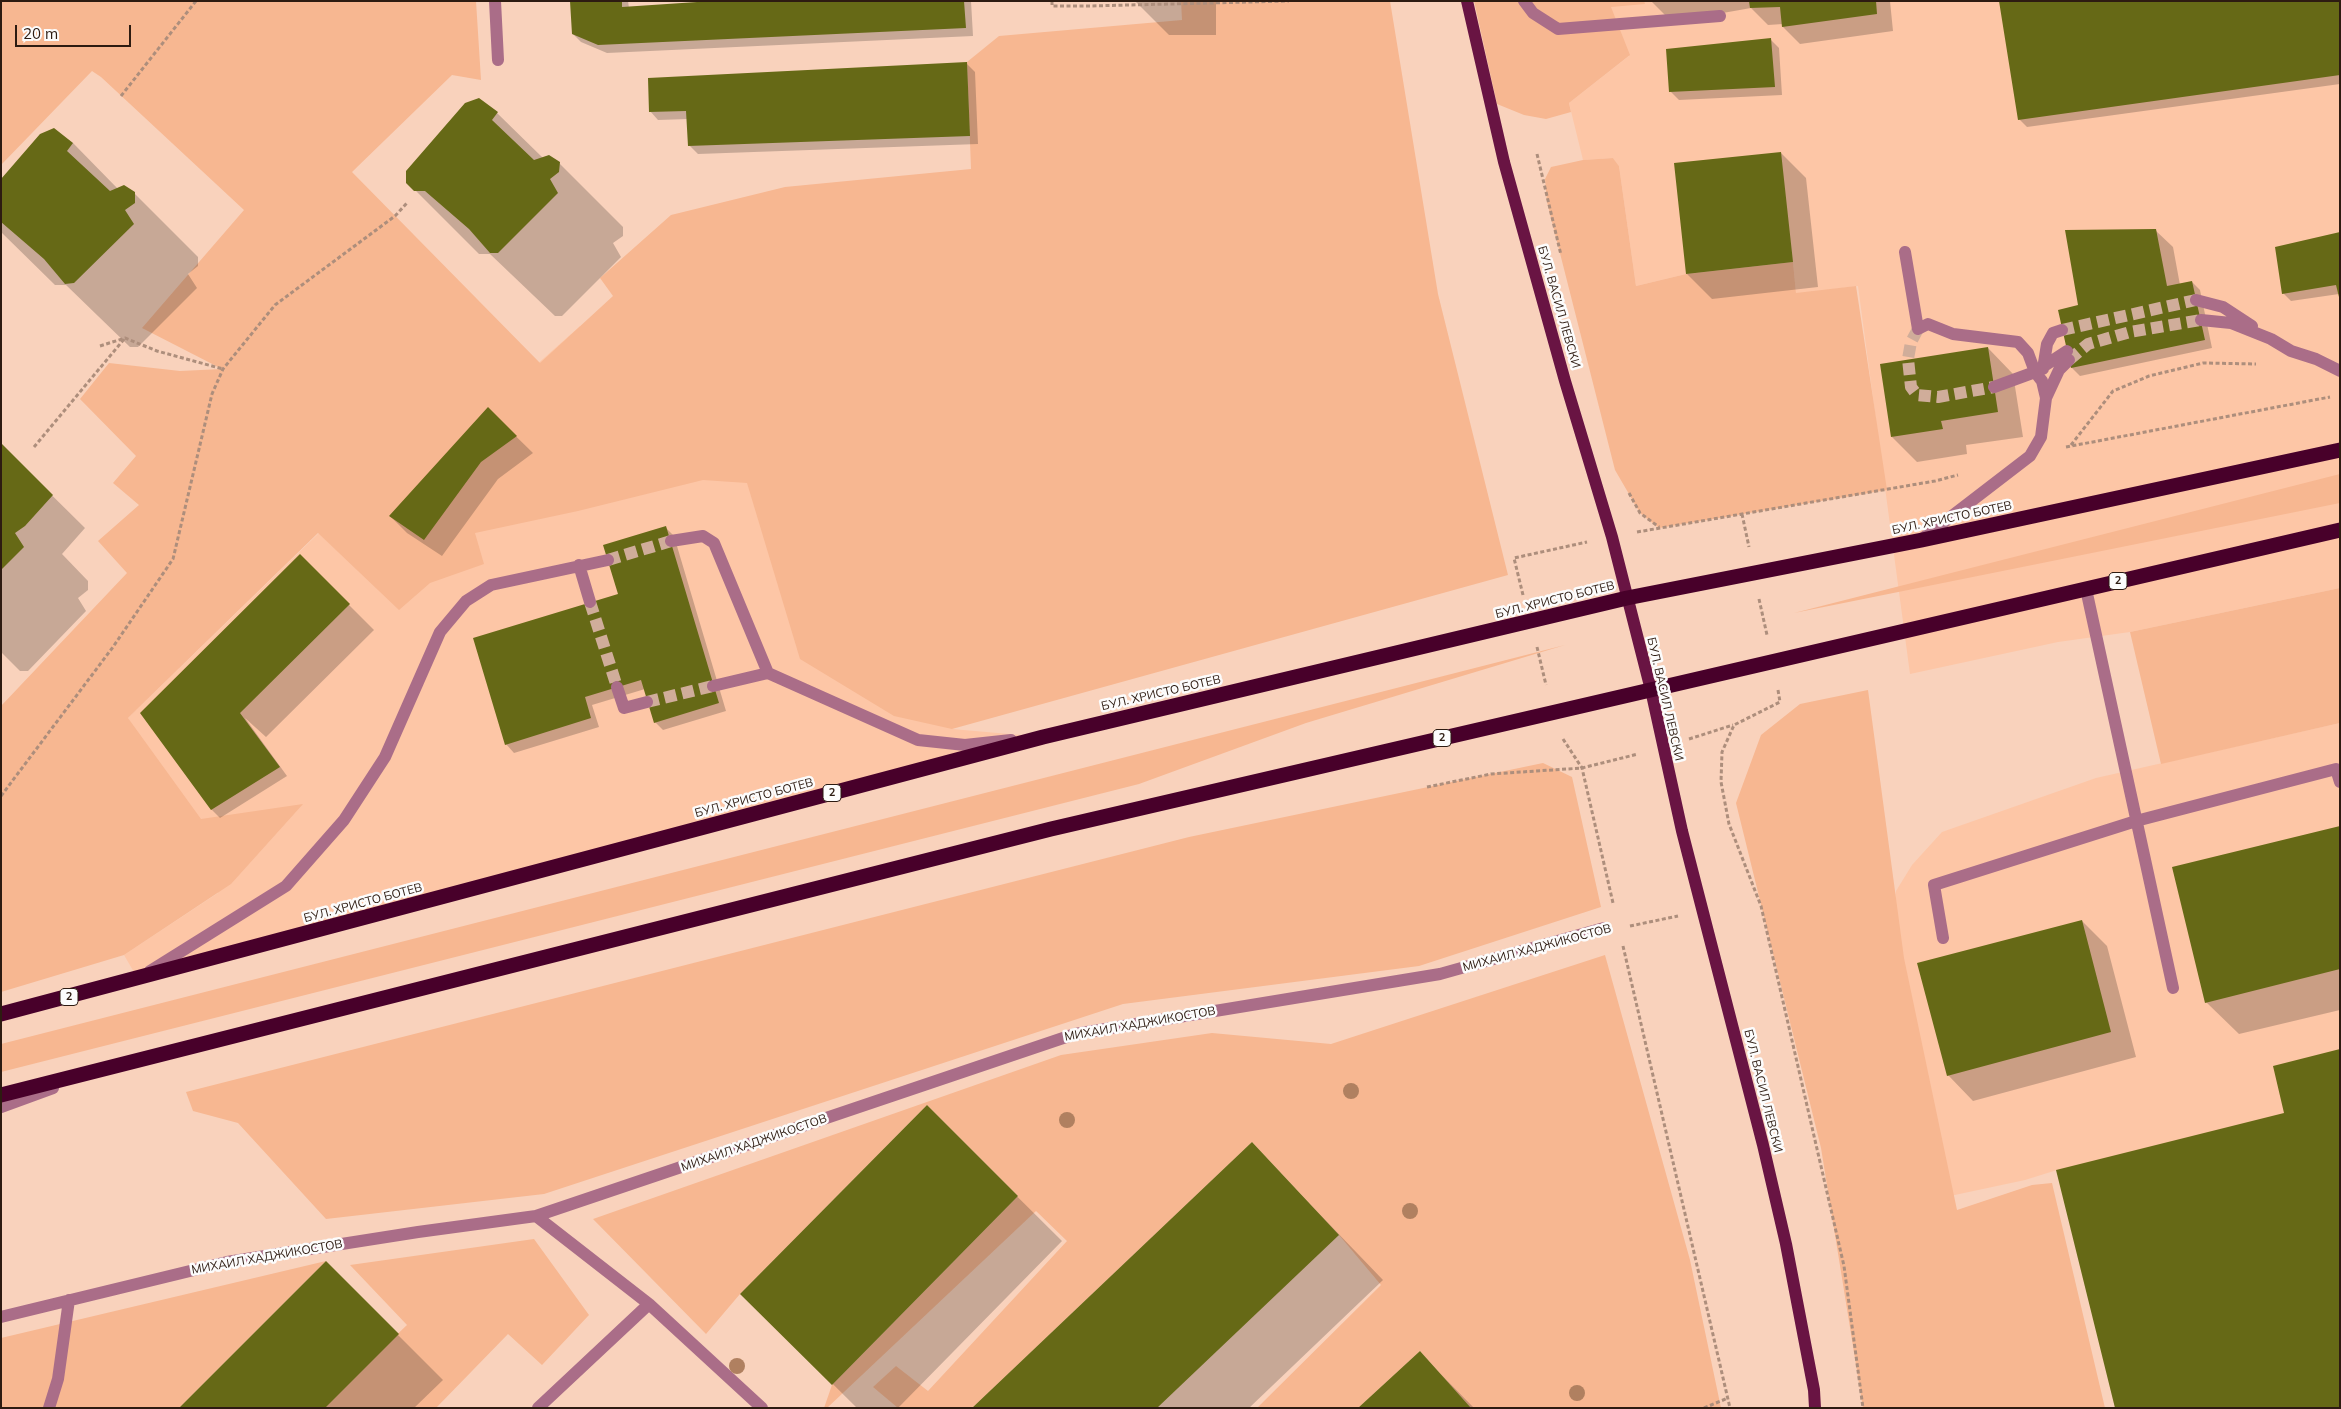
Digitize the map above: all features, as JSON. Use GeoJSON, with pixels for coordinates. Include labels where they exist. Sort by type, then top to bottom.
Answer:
{"type":"FeatureCollection","features":[{"type":"Feature","properties":{"kind":"highway","name":"БУЛ. ХРИСТО БОТЕВ"},"geometry":{"type":"LineString","coordinates":[[1,1014],[1043,737],[1627,598],[1922,540],[2340,450]]}},
{"type":"Feature","properties":{"kind":"highway","name":"2"},"geometry":{"type":"LineString","coordinates":[[1,1095],[1051,829],[2340,530]]}},
{"type":"Feature","properties":{"kind":"main road","name":"БУЛ. ВАСИЛ ЛЕВСКИ"},"geometry":{"type":"LineString","coordinates":[[1466,1],[1504,162],[1612,536],[1651,690],[1662,747],[1784,1235],[1814,1390],[1815,1408]]}},
{"type":"Feature","properties":{"kind":"street"},"geometry":{"type":"LineString","coordinates":[[496,1],[498,60]]}},
{"type":"Feature","properties":{"kind":"street"},"geometry":{"type":"LineString","coordinates":[[1524,1],[1533,13],[1558,28],[1720,16]]}},
{"type":"Feature","properties":{"kind":"street"},"geometry":{"type":"LineString","coordinates":[[1905,252],[1918,329],[1928,324],[1953,334],[2018,342],[2028,353],[2040,373],[2046,398]]}},
{"type":"Feature","properties":{"kind":"street"},"geometry":{"type":"LineString","coordinates":[[2196,300],[2223,307],[2291,351],[2340,364]]}},
{"type":"Feature","properties":{"kind":"street"},"geometry":{"type":"LineString","coordinates":[[2201,320],[2231,323],[2270,339]]}},
{"type":"Feature","properties":{"kind":"street"},"geometry":{"type":"LineString","coordinates":[[2040,373],[2047,344],[2053,333],[2062,330]]}},
{"type":"Feature","properties":{"kind":"street"},"geometry":{"type":"LineString","coordinates":[[1922,540],[2030,456],[2041,437],[2046,398],[2058,370],[2068,355],[2040,373],[1994,387]]}},
{"type":"Feature","properties":{"kind":"street"},"geometry":{"type":"LineString","coordinates":[[2316,359],[2340,371]]}},
{"type":"Feature","properties":{"kind":"street"},"geometry":{"type":"LineString","coordinates":[[670,541],[703,536],[714,543],[768,673]]}},
{"type":"Feature","properties":{"kind":"street"},"geometry":{"type":"LineString","coordinates":[[138,979],[286,886],[338,827],[385,757],[440,632],[466,601],[491,585],[608,560]]}},
{"type":"Feature","properties":{"kind":"street"},"geometry":{"type":"LineString","coordinates":[[579,566],[590,602]]}},
{"type":"Feature","properties":{"kind":"street"},"geometry":{"type":"LineString","coordinates":[[2086,589],[2173,988]]}},
{"type":"Feature","properties":{"kind":"street"},"geometry":{"type":"LineString","coordinates":[[714,686],[768,673],[918,740],[942,744],[965,745],[1043,737]]}},
{"type":"Feature","properties":{"kind":"street"},"geometry":{"type":"LineString","coordinates":[[617,687],[624,708],[647,702]]}},
{"type":"Feature","properties":{"kind":"street"},"geometry":{"type":"LineString","coordinates":[[1944,938],[1934,885],[2136,821],[2336,768],[2340,782]]}},
{"type":"Feature","properties":{"kind":"street","name":"МИХАИЛ ХАДЖИКОСТОВ"},"geometry":{"type":"LineString","coordinates":[[1,1317],[227,1262],[418,1232],[536,1216],[1075,1034],[1440,974],[1604,928]]}},
{"type":"Feature","properties":{"kind":"street"},"geometry":{"type":"LineString","coordinates":[[1,1107],[94,1072]]}},
{"type":"Feature","properties":{"kind":"street"},"geometry":{"type":"LineString","coordinates":[[536,1216],[649,1304],[762,1408]]}},
{"type":"Feature","properties":{"kind":"street"},"geometry":{"type":"LineString","coordinates":[[49,1408],[58,1379],[69,1300]]}},
{"type":"Feature","properties":{"kind":"street"},"geometry":{"type":"LineString","coordinates":[[538,1408],[649,1304]]}},
{"type":"Feature","properties":{"kind":"path"},"geometry":{"type":"LineString","coordinates":[[121,96],[196,1]]}},
{"type":"Feature","properties":{"kind":"path"},"geometry":{"type":"LineString","coordinates":[[1052,1],[1052,6],[1090,6],[1290,1]]}},
{"type":"Feature","properties":{"kind":"path"},"geometry":{"type":"LineString","coordinates":[[1536,154],[1562,260]]}},
{"type":"Feature","properties":{"kind":"path"},"geometry":{"type":"LineString","coordinates":[[1,796],[113,647],[173,559],[212,394],[223,369],[275,305],[395,216],[407,204]]}},
{"type":"Feature","properties":{"kind":"path"},"geometry":{"type":"LineString","coordinates":[[100,346],[125,338],[157,351],[223,369]]}},
{"type":"Feature","properties":{"kind":"path"},"geometry":{"type":"LineString","coordinates":[[34,447],[125,338]]}},
{"type":"Feature","properties":{"kind":"path"},"geometry":{"type":"LineString","coordinates":[[2070,446],[2113,391],[2149,376],[2203,363],[2264,364]]}},
{"type":"Feature","properties":{"kind":"path"},"geometry":{"type":"LineString","coordinates":[[2030,456],[2070,446],[2340,396]]}},
{"type":"Feature","properties":{"kind":"path"},"geometry":{"type":"LineString","coordinates":[[1625,487],[1640,513],[1660,528],[1935,481],[1963,474]]}},
{"type":"Feature","properties":{"kind":"path"},"geometry":{"type":"LineString","coordinates":[[1514,558],[1546,684],[1562,737],[1582,768],[1730,1408]]}},
{"type":"Feature","properties":{"kind":"path"},"geometry":{"type":"LineString","coordinates":[[1427,788],[1491,774],[1582,768],[1662,747],[1734,725],[1780,702]]}},
{"type":"Feature","properties":{"kind":"path"},"geometry":{"type":"LineString","coordinates":[[1734,725],[1722,752],[1721,782],[1729,824],[1761,906],[1844,1266],[1863,1408]]}},
{"type":"Feature","properties":{"kind":"path","name":"МИХАИЛ ХАДЖИКОСТОВ"},"geometry":{"type":"LineString","coordinates":[[1604,928],[1619,927],[1703,911]]}},
{"type":"Feature","properties":{"kind":"path"},"geometry":{"type":"LineString","coordinates":[[1704,1408],[1728,1398]]}},
{"type":"Feature","properties":{"kind":"shaded area"},"geometry":{"type":"Polygon","coordinates":[[[1,1],[476,1],[481,80],[452,75],[352,172],[540,363],[613,296],[600,278],[671,215],[785,187],[971,169],[967,62],[999,36],[1182,20],[1181,1],[1390,1],[1438,294],[1508,575],[952,729],[894,716],[800,659],[747,483],[703,480],[578,511],[475,533],[484,564],[430,583],[399,610],[318,533],[128,718],[201,819],[303,804],[231,884],[124,955],[1,992],[1,706],[127,573],[98,541],[139,505],[113,483],[136,456],[80,399],[109,363],[180,371],[222,369],[142,328],[244,210],[101,77],[92,71],[1,165],[1,1]]]}},
{"type":"Feature","properties":{"kind":"shaded area"},"geometry":{"type":"Polygon","coordinates":[[[1474,1],[1644,1],[1645,4],[1611,7],[1630,55],[1569,103],[1571,112],[1546,119],[1524,115],[1497,104],[1474,1]]]}},
{"type":"Feature","properties":{"kind":"shaded area"},"geometry":{"type":"Polygon","coordinates":[[[1534,1],[2340,1],[2340,588],[2130,632],[2058,642],[1910,674],[1858,286],[1796,294],[1793,262],[1686,274],[1636,286],[1619,166],[1613,158],[1583,160],[1569,103],[1629,56],[1534,1]]]}},
{"type":"Feature","properties":{"kind":"shaded area"},"geometry":{"type":"Polygon","coordinates":[[[1613,158],[1619,166],[1636,286],[1686,274],[1793,262],[1796,293],[1856,286],[1887,490],[1659,528],[1640,513],[1615,470],[1547,202],[1545,179],[1551,167],[1583,160],[1613,158]]]}},
{"type":"Feature","properties":{"kind":"shaded area"},"geometry":{"type":"Polygon","coordinates":[[[580,326],[696,414],[952,729],[1043,737],[138,979],[124,955],[218,893],[128,718],[319,533],[339,552],[480,415],[580,326]]]}},
{"type":"Feature","properties":{"kind":"shaded area"},"geometry":{"type":"Polygon","coordinates":[[[2340,474],[2340,503],[1794,613],[2340,474]]]}},
{"type":"Feature","properties":{"kind":"shaded area"},"geometry":{"type":"Polygon","coordinates":[[[2340,588],[2340,723],[2161,764],[2130,632],[2340,588]]]}},
{"type":"Feature","properties":{"kind":"shaded area"},"geometry":{"type":"Polygon","coordinates":[[[1565,645],[1306,723],[1139,784],[1,1072],[1,1044],[1565,645]]]}},
{"type":"Feature","properties":{"kind":"shaded area"},"geometry":{"type":"Polygon","coordinates":[[[1868,690],[1904,958],[1957,1210],[2032,1185],[2052,1183],[2105,1408],[1863,1408],[1821,1148],[1736,803],[1761,735],[1800,704],[1868,690]]]}},
{"type":"Feature","properties":{"kind":"shaded area"},"geometry":{"type":"Polygon","coordinates":[[[2340,723],[2340,1408],[2057,1170],[2025,1180],[1922,1202],[1889,937],[1896,891],[1912,865],[1942,832],[2096,778],[2340,723]]]}},
{"type":"Feature","properties":{"kind":"shaded area"},"geometry":{"type":"Polygon","coordinates":[[[1543,763],[1572,777],[1601,907],[1419,966],[1123,1004],[544,1194],[326,1219],[238,1123],[193,1111],[186,1092],[1189,837],[1543,763]]]}},
{"type":"Feature","properties":{"kind":"shaded area"},"geometry":{"type":"Polygon","coordinates":[[[1605,955],[1690,1260],[1721,1408],[1471,1408],[1420,1351],[1358,1408],[1257,1408],[1381,1285],[1339,1235],[1252,1142],[972,1408],[898,1408],[873,1387],[896,1366],[928,1391],[1067,1241],[1036,1211],[827,1408],[824,1408],[832,1385],[1018,1196],[927,1105],[740,1294],[706,1334],[593,1219],[1061,1055],[1212,1033],[1331,1044],[1605,955]]]}},
{"type":"Feature","properties":{"kind":"shaded area"},"geometry":{"type":"Polygon","coordinates":[[[534,1239],[589,1315],[542,1365],[508,1334],[436,1408],[320,1408],[407,1325],[350,1265],[534,1239]]]}},
{"type":"Feature","properties":{"kind":"shaded area"},"geometry":{"type":"Polygon","coordinates":[[[326,1261],[179,1408],[1,1408],[1,1338],[326,1261]]]}},
{"type":"Feature","properties":{"kind":"building"},"geometry":{"type":"Polygon","coordinates":[[[570,1],[622,1],[622,7],[712,1],[964,1],[966,28],[598,45],[572,34],[570,1]]]}},
{"type":"Feature","properties":{"kind":"building"},"geometry":{"type":"Polygon","coordinates":[[[1749,1],[1876,1],[1877,14],[1782,27],[1780,7],[1750,8],[1749,1]]]}},
{"type":"Feature","properties":{"kind":"building"},"geometry":{"type":"Polygon","coordinates":[[[1999,1],[2340,1],[2340,75],[2018,120],[1999,1]]]}},
{"type":"Feature","properties":{"kind":"building"},"geometry":{"type":"Polygon","coordinates":[[[1771,38],[1775,87],[1669,92],[1666,49],[1771,38]]]}},
{"type":"Feature","properties":{"kind":"building"},"geometry":{"type":"Polygon","coordinates":[[[967,62],[970,136],[688,146],[686,111],[649,112],[648,78],[967,62]]]}},
{"type":"Feature","properties":{"kind":"building"},"geometry":{"type":"Polygon","coordinates":[[[479,98],[498,112],[492,120],[534,160],[549,155],[560,162],[559,172],[550,179],[558,193],[498,253],[490,253],[469,229],[425,191],[414,191],[406,183],[406,171],[465,103],[479,98]]]}},
{"type":"Feature","properties":{"kind":"building"},"geometry":{"type":"Polygon","coordinates":[[[54,128],[73,143],[67,151],[110,191],[124,185],[135,192],[135,203],[125,210],[134,224],[74,283],[65,284],[44,259],[1,222],[1,179],[40,134],[54,128]]]}},
{"type":"Feature","properties":{"kind":"building"},"geometry":{"type":"Polygon","coordinates":[[[1781,152],[1793,262],[1686,274],[1674,163],[1781,152]]]}},
{"type":"Feature","properties":{"kind":"building"},"geometry":{"type":"Polygon","coordinates":[[[2156,229],[2167,286],[2192,281],[2205,340],[2071,368],[2058,310],[2078,305],[2065,230],[2156,229]]]}},
{"type":"Feature","properties":{"kind":"building"},"geometry":{"type":"Polygon","coordinates":[[[2340,232],[2340,301],[2336,285],[2282,294],[2275,247],[2340,232]]]}},
{"type":"Feature","properties":{"kind":"building"},"geometry":{"type":"Polygon","coordinates":[[[1988,347],[1998,412],[1941,421],[1943,429],[1891,437],[1880,364],[1988,347]]]}},
{"type":"Feature","properties":{"kind":"building"},"geometry":{"type":"Polygon","coordinates":[[[488,407],[517,436],[481,462],[424,540],[389,516],[488,407]]]}},
{"type":"Feature","properties":{"kind":"building"},"geometry":{"type":"Polygon","coordinates":[[[1,443],[53,495],[25,526],[15,533],[24,547],[1,570],[1,443]]]}},
{"type":"Feature","properties":{"kind":"building"},"geometry":{"type":"Polygon","coordinates":[[[666,526],[719,703],[654,723],[641,680],[585,697],[591,718],[505,745],[473,638],[618,594],[603,545],[666,526]]]}},
{"type":"Feature","properties":{"kind":"building"},"geometry":{"type":"Polygon","coordinates":[[[300,554],[350,604],[240,713],[280,767],[211,810],[140,713],[300,554]]]}},
{"type":"Feature","properties":{"kind":"building"},"geometry":{"type":"Polygon","coordinates":[[[2340,826],[2340,969],[2205,1003],[2172,867],[2340,826]]]}},
{"type":"Feature","properties":{"kind":"building"},"geometry":{"type":"Polygon","coordinates":[[[2082,920],[2111,1032],[1947,1076],[1917,963],[2082,920]]]}},
{"type":"Feature","properties":{"kind":"building"},"geometry":{"type":"Polygon","coordinates":[[[2340,1049],[2340,1408],[2115,1408],[2056,1170],[2284,1113],[2273,1066],[2340,1049]]]}},
{"type":"Feature","properties":{"kind":"building"},"geometry":{"type":"Polygon","coordinates":[[[927,1105],[1018,1196],[832,1385],[740,1294],[927,1105]]]}},
{"type":"Feature","properties":{"kind":"building"},"geometry":{"type":"Polygon","coordinates":[[[1252,1142],[1339,1235],[1157,1408],[972,1408],[1252,1142]]]}},
{"type":"Feature","properties":{"kind":"building"},"geometry":{"type":"Polygon","coordinates":[[[326,1261],[399,1334],[325,1408],[179,1408],[326,1261]]]}},
{"type":"Feature","properties":{"kind":"building"},"geometry":{"type":"Polygon","coordinates":[[[1420,1351],[1471,1408],[1358,1408],[1420,1351]]]}},
{"type":"Feature","properties":{"kind":"tunnel"},"geometry":{"type":"LineString","coordinates":[[2062,330],[2196,300]]}},
{"type":"Feature","properties":{"kind":"tunnel"},"geometry":{"type":"LineString","coordinates":[[2069,360],[2088,344],[2130,332],[2201,320]]}},
{"type":"Feature","properties":{"kind":"tunnel"},"geometry":{"type":"LineString","coordinates":[[1918,329],[1911,342],[1908,359],[1911,387],[1917,395],[1938,397],[1994,387]]}},
{"type":"Feature","properties":{"kind":"tunnel"},"geometry":{"type":"LineString","coordinates":[[608,560],[671,541]]}},
{"type":"Feature","properties":{"kind":"tunnel"},"geometry":{"type":"LineString","coordinates":[[590,602],[617,687]]}},
{"type":"Feature","properties":{"kind":"tunnel"},"geometry":{"type":"LineString","coordinates":[[647,702],[713,686]]}}]}
